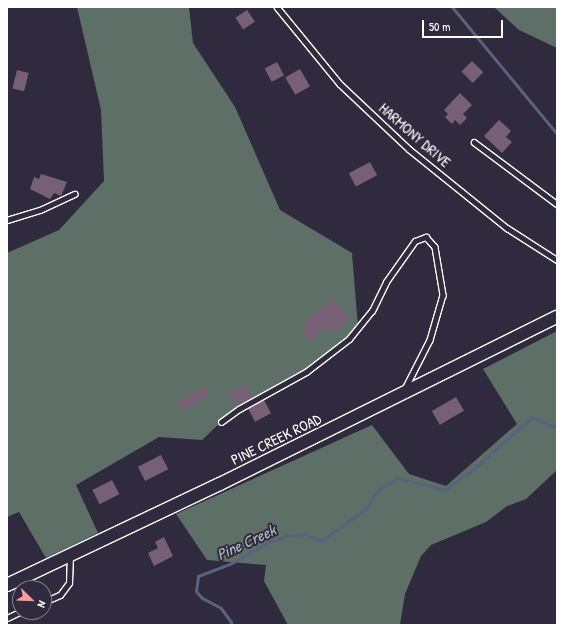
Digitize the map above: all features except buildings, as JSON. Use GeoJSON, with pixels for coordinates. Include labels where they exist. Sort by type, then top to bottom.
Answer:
{"type":"FeatureCollection","features":[{"type":"Feature","properties":{"kind":"street","name":"PINE CREEK ROAD"},"geometry":{"type":"LineString","coordinates":[[7,585],[402,394],[557,317]]}},
{"type":"Feature","properties":{"kind":"lane","name":"HARMONY DRIVE"},"geometry":{"type":"LineString","coordinates":[[277,7],[340,84],[409,149],[507,228],[557,260]]}},
{"type":"Feature","properties":{"kind":"lane"},"geometry":{"type":"LineString","coordinates":[[474,142],[557,204]]}},
{"type":"Feature","properties":{"kind":"lane"},"geometry":{"type":"LineString","coordinates":[[7,220],[40,210],[75,194]]}},
{"type":"Feature","properties":{"kind":"lane"},"geometry":{"type":"LineString","coordinates":[[221,422],[239,409],[306,372],[349,339],[372,311],[386,282],[415,241],[426,237],[435,247],[443,295],[430,340],[402,394]]}},
{"type":"Feature","properties":{"kind":"lane"},"geometry":{"type":"LineString","coordinates":[[52,598],[60,595],[69,583],[70,555]]}},
{"type":"Feature","properties":{"kind":"green space"},"geometry":{"type":"Polygon","coordinates":[[[77,7],[189,7],[193,43],[235,107],[280,210],[352,253],[358,327],[328,357],[221,422],[202,440],[159,437],[76,485],[98,533],[46,558],[19,512],[7,517],[7,253],[59,230],[104,181],[101,110],[77,7]]]}},
{"type":"Feature","properties":{"kind":"green space"},"geometry":{"type":"Polygon","coordinates":[[[494,7],[557,7],[557,48],[519,30],[494,7]]]}},
{"type":"Feature","properties":{"kind":"green space"},"geometry":{"type":"Polygon","coordinates":[[[557,331],[557,470],[526,499],[507,506],[486,522],[431,545],[421,556],[405,594],[400,625],[288,625],[264,581],[266,565],[207,560],[176,514],[372,425],[409,474],[446,486],[517,424],[483,369],[557,331]]]}},
{"type":"Feature","properties":{"kind":"waterway"},"geometry":{"type":"LineString","coordinates":[[452,7],[557,134]]}},
{"type":"Feature","properties":{"kind":"waterway","name":"Pine Creek"},"geometry":{"type":"LineString","coordinates":[[231,625],[231,622],[221,608],[202,598],[196,591],[198,576],[230,564],[267,543],[286,536],[305,534],[321,541],[366,509],[379,489],[397,478],[445,490],[478,465],[532,417],[557,428]]}}]}
